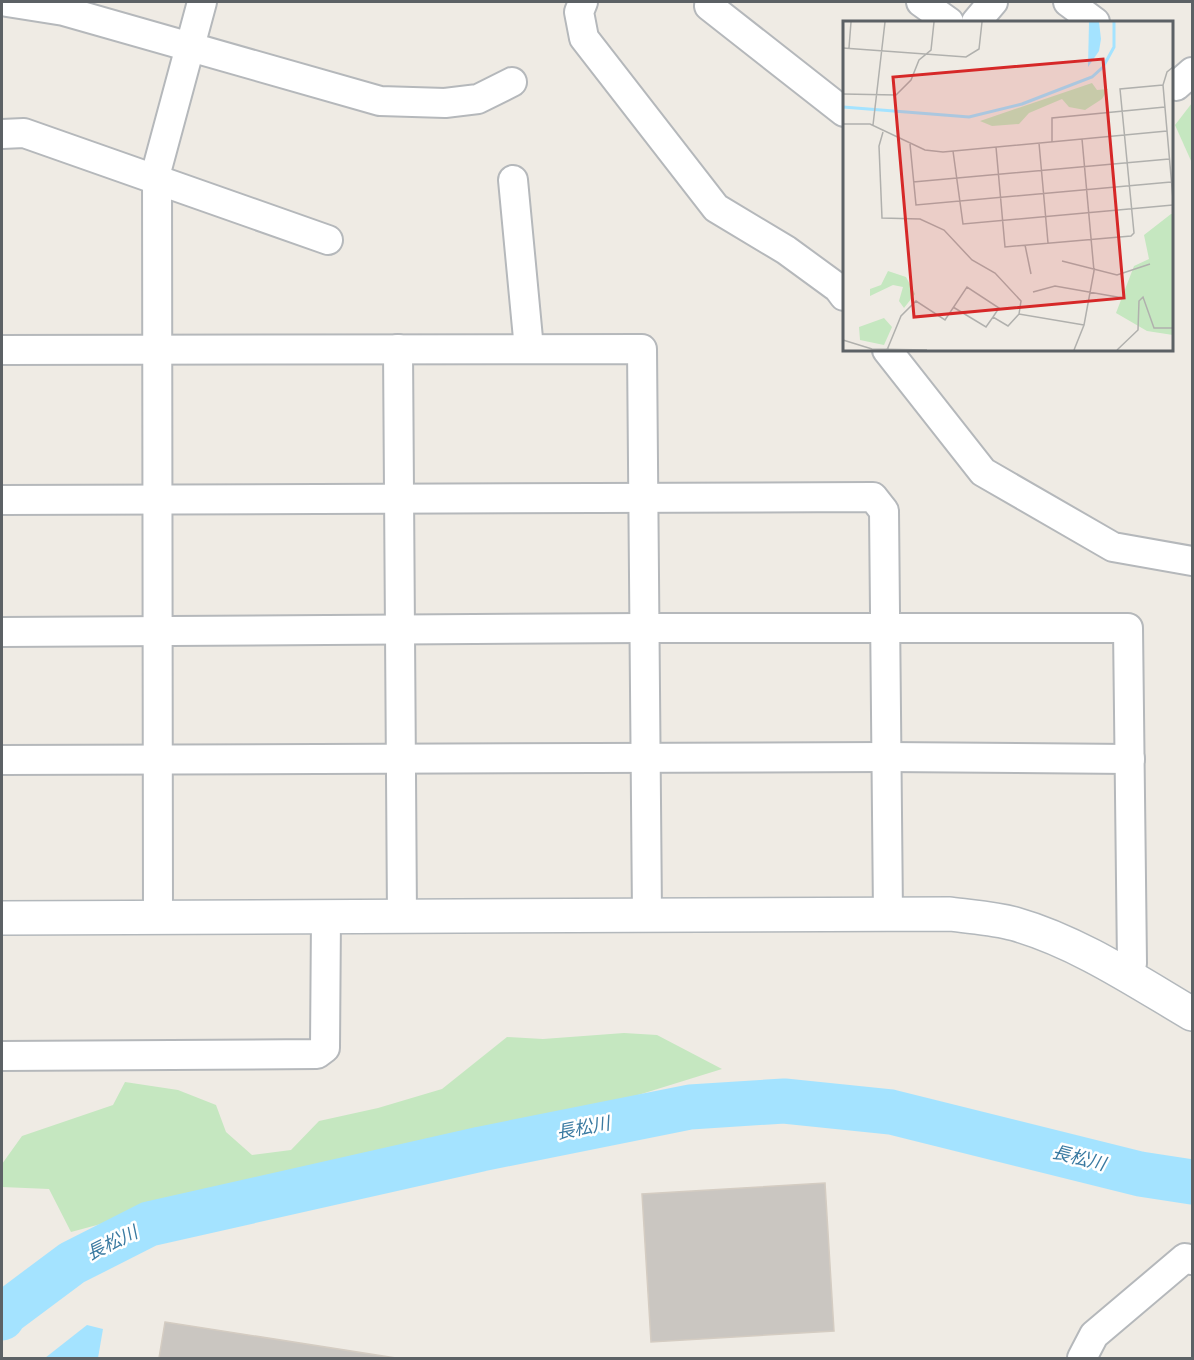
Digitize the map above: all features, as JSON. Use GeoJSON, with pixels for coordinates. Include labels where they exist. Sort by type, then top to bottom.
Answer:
{"type":"FeatureCollection","features":[{"type":"Feature","properties":{"kind":"street"},"geometry":{"type":"LineString","coordinates":[[7,2],[64,11],[380,100],[445,103],[478,99],[512,82]]}},
{"type":"Feature","properties":{"kind":"street"},"geometry":{"type":"LineString","coordinates":[[158,917],[157,169],[202,2]]}},
{"type":"Feature","properties":{"kind":"street"},"geometry":{"type":"LineString","coordinates":[[583,2],[579,12],[584,38],[716,208],[786,250],[838,288],[843,295]]}},
{"type":"Feature","properties":{"kind":"street"},"geometry":{"type":"LineString","coordinates":[[712,2],[709,6],[843,111]]}},
{"type":"Feature","properties":{"kind":"street"},"geometry":{"type":"LineString","coordinates":[[921,2],[948,21]]}},
{"type":"Feature","properties":{"kind":"street"},"geometry":{"type":"LineString","coordinates":[[977,21],[993,2]]}},
{"type":"Feature","properties":{"kind":"street"},"geometry":{"type":"LineString","coordinates":[[1068,2],[1094,21]]}},
{"type":"Feature","properties":{"kind":"street"},"geometry":{"type":"LineString","coordinates":[[1173,84],[1176,86],[1192,72]]}},
{"type":"Feature","properties":{"kind":"street"},"geometry":{"type":"LineString","coordinates":[[2,134],[24,133],[328,240]]}},
{"type":"Feature","properties":{"kind":"street"},"geometry":{"type":"LineString","coordinates":[[513,180],[529,349]]}},
{"type":"Feature","properties":{"kind":"street"},"geometry":{"type":"LineString","coordinates":[[398,349],[402,916]]}},
{"type":"Feature","properties":{"kind":"street"},"geometry":{"type":"LineString","coordinates":[[2,350],[642,349],[647,915]]}},
{"type":"Feature","properties":{"kind":"street"},"geometry":{"type":"LineString","coordinates":[[888,351],[983,472],[1113,548],[1192,561]]}},
{"type":"Feature","properties":{"kind":"street"},"geometry":{"type":"LineString","coordinates":[[2,500],[873,496],[884,511],[888,914]]}},
{"type":"Feature","properties":{"kind":"street"},"geometry":{"type":"LineString","coordinates":[[2,632],[1128,628],[1132,963],[1128,977]]}},
{"type":"Feature","properties":{"kind":"street"},"geometry":{"type":"LineString","coordinates":[[2,760],[887,757],[1130,759]]}},
{"type":"Feature","properties":{"kind":"street"},"geometry":{"type":"LineString","coordinates":[[2,918],[950,914],[1012,923],[1046,934],[1192,1014]]}},
{"type":"Feature","properties":{"kind":"street"},"geometry":{"type":"LineString","coordinates":[[2,1056],[317,1054],[325,1048],[326,916]]}},
{"type":"Feature","properties":{"kind":"street"},"geometry":{"type":"LineString","coordinates":[[1082,1359],[1094,1335],[1185,1258],[1192,1260]]}},
{"type":"Feature","properties":{"kind":"green space"},"geometry":{"type":"Polygon","coordinates":[[[1192,103],[1192,163],[1175,125],[1192,103]]]}},
{"type":"Feature","properties":{"kind":"green space"},"geometry":{"type":"Polygon","coordinates":[[[624,1033],[657,1035],[722,1069],[609,1104],[449,1144],[261,1181],[71,1232],[49,1189],[2,1187],[2,1164],[22,1136],[113,1105],[125,1082],[178,1090],[216,1105],[226,1132],[252,1155],[291,1150],[319,1121],[378,1108],[442,1089],[507,1037],[543,1039],[624,1033]]]}},
{"type":"Feature","properties":{"kind":"water"},"geometry":{"type":"Polygon","coordinates":[[[87,1325],[103,1329],[98,1358],[45,1358],[87,1325]]]}},
{"type":"Feature","properties":{"kind":"building"},"geometry":{"type":"Polygon","coordinates":[[[825,1183],[834,1331],[651,1342],[642,1194],[825,1183]]]}},
{"type":"Feature","properties":{"kind":"building"},"geometry":{"type":"Polygon","coordinates":[[[165,1322],[396,1358],[159,1358],[165,1322]]]}},
{"type":"Feature","properties":{"kind":"waterway","name":"長松川"},"geometry":{"type":"LineString","coordinates":[[2,1318],[5,1313],[72,1263],[149,1224],[481,1149],[690,1107],[784,1101],[891,1112],[1140,1174],[1192,1182]]}}]}
